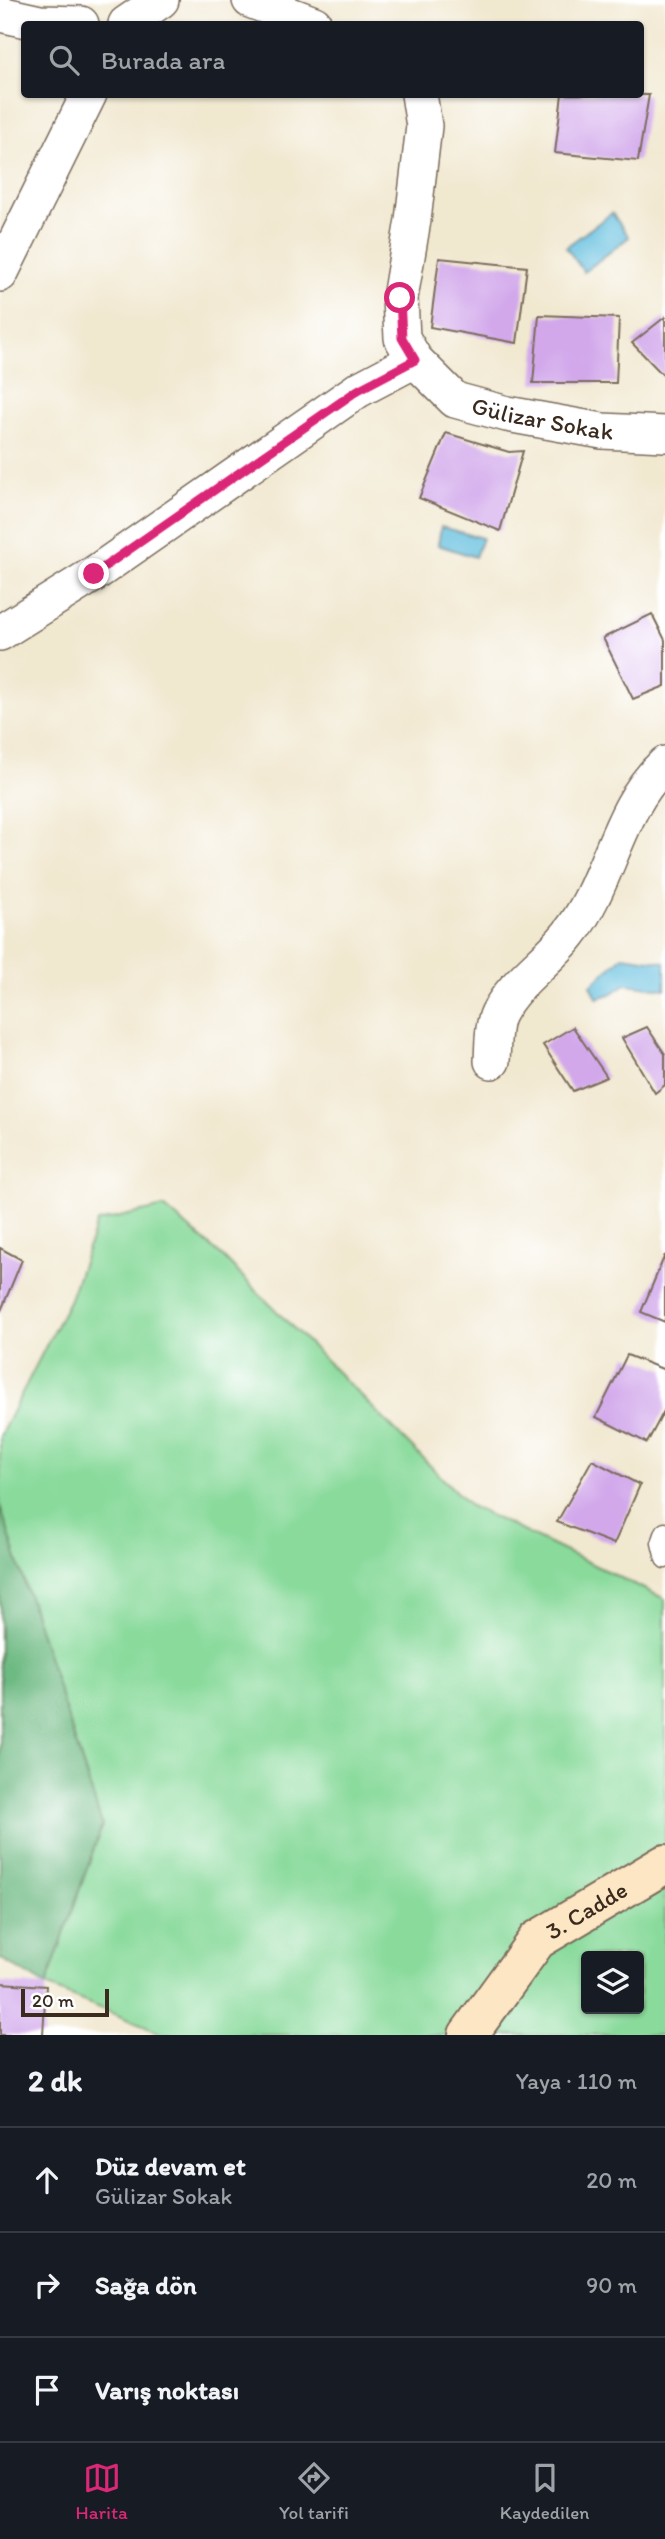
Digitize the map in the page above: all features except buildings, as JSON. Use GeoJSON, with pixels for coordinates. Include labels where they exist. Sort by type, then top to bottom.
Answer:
{"type":"FeatureCollection","features":[{"type":"Feature","properties":{"kind":"main road","name":"3. Cadde"},"geometry":{"type":"LineString","coordinates":[[468,2035],[537,1940],[665,1864]]}},
{"type":"Feature","properties":{"kind":"street"},"geometry":{"type":"LineString","coordinates":[[130,21],[161,0]]}},
{"type":"Feature","properties":{"kind":"street"},"geometry":{"type":"LineString","coordinates":[[250,0],[306,21]]}},
{"type":"Feature","properties":{"kind":"street"},"geometry":{"type":"LineString","coordinates":[[0,14],[31,21]]}},
{"type":"Feature","properties":{"kind":"street"},"geometry":{"type":"LineString","coordinates":[[0,274],[87,98]]}},
{"type":"Feature","properties":{"kind":"street","name":"Gülizar Sokak"},"geometry":{"type":"LineString","coordinates":[[420,98],[424,127],[400,298],[402,338],[415,360],[456,400],[507,414],[601,431],[665,434]]}},
{"type":"Feature","properties":{"kind":"street"},"geometry":{"type":"LineString","coordinates":[[0,633],[94,574],[358,390],[415,360]]}},
{"type":"Feature","properties":{"kind":"street"},"geometry":{"type":"LineString","coordinates":[[492,1061],[496,1017],[507,998],[570,933],[603,876],[637,794],[665,764]]}},
{"type":"Feature","properties":{"kind":"lane"},"geometry":{"type":"LineString","coordinates":[[665,1532],[661,1543],[665,1559]]}},
{"type":"Feature","properties":{"kind":"green space"},"geometry":{"type":"Polygon","coordinates":[[[164,1207],[223,1257],[470,1506],[665,1599],[665,2035],[165,2035],[46,1986],[102,1825],[0,1506],[0,1436],[70,1299],[97,1222],[164,1207]]]}},
{"type":"Feature","properties":{"kind":"green space"},"geometry":{"type":"Polygon","coordinates":[[[0,1506],[102,1825],[46,1986],[0,1958],[0,1506]]]}},
{"type":"Feature","properties":{"kind":"water"},"geometry":{"type":"Polygon","coordinates":[[[612,213],[629,237],[584,272],[566,247],[612,213]]]}},
{"type":"Feature","properties":{"kind":"water"},"geometry":{"type":"Polygon","coordinates":[[[441,527],[482,538],[475,557],[438,545],[441,527]]]}},
{"type":"Feature","properties":{"kind":"water"},"geometry":{"type":"Polygon","coordinates":[[[623,956],[665,962],[665,989],[626,984],[611,994],[597,998],[591,985],[623,956]]]}},
{"type":"Feature","properties":{"kind":"route"},"geometry":{"type":"LineString","coordinates":[[94,574],[358,390],[415,360],[402,338],[400,298]]}}]}
